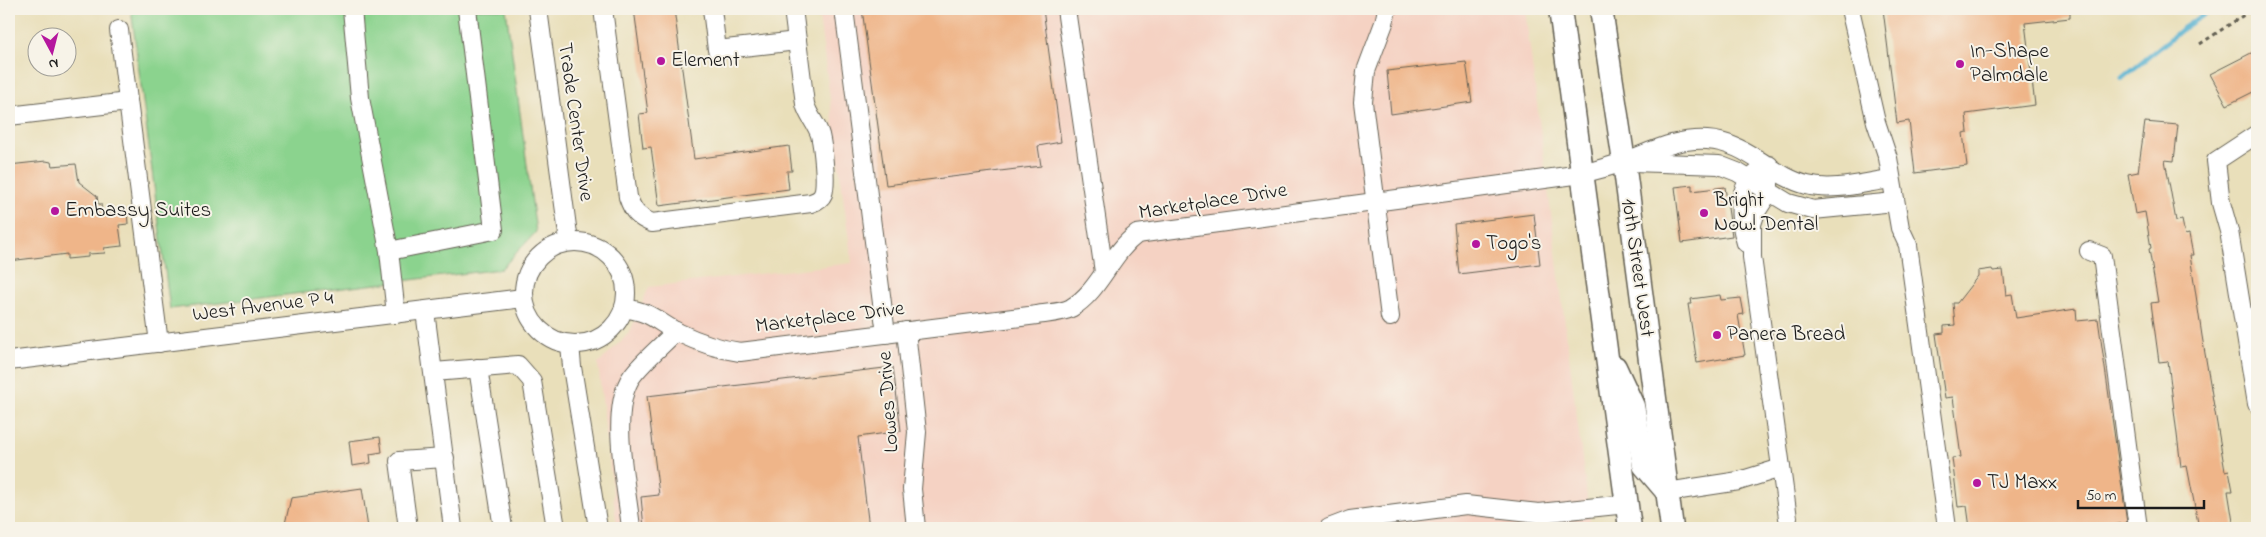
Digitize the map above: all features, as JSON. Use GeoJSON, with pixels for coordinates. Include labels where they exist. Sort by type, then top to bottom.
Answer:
{"type":"FeatureCollection","features":[{"type":"Feature","properties":{"kind":"main road","name":"10th Street West"},"geometry":{"type":"LineString","coordinates":[[1560,9],[1630,528]]}},
{"type":"Feature","properties":{"kind":"main road","name":"10th Street West"},"geometry":{"type":"LineString","coordinates":[[1601,9],[1624,162],[1672,528]]}},
{"type":"Feature","properties":{"kind":"main road"},"geometry":{"type":"LineString","coordinates":[[1606,348],[1633,406],[1644,466],[1667,492]]}},
{"type":"Feature","properties":{"kind":"main road"},"geometry":{"type":"LineString","coordinates":[[1627,504],[1648,528]]}},
{"type":"Feature","properties":{"kind":"street"},"geometry":{"type":"LineString","coordinates":[[352,9],[360,98],[389,251],[396,314]]}},
{"type":"Feature","properties":{"kind":"street"},"geometry":{"type":"LineString","coordinates":[[389,251],[494,230],[467,9]]}},
{"type":"Feature","properties":{"kind":"street","name":"Trade Center Drive"},"geometry":{"type":"LineString","coordinates":[[538,9],[569,242]]}},
{"type":"Feature","properties":{"kind":"street"},"geometry":{"type":"LineString","coordinates":[[603,9],[628,197],[632,209],[639,218],[652,223],[811,203],[820,199],[823,195],[824,180],[820,135],[807,112],[793,9]]}},
{"type":"Feature","properties":{"kind":"street"},"geometry":{"type":"LineString","coordinates":[[712,9],[717,50],[797,41]]}},
{"type":"Feature","properties":{"kind":"street"},"geometry":{"type":"LineString","coordinates":[[844,9],[886,334]]}},
{"type":"Feature","properties":{"kind":"street"},"geometry":{"type":"LineString","coordinates":[[1066,9],[1104,272]]}},
{"type":"Feature","properties":{"kind":"street"},"geometry":{"type":"LineString","coordinates":[[1387,9],[1384,23],[1366,71],[1363,102],[1390,317]]}},
{"type":"Feature","properties":{"kind":"street"},"geometry":{"type":"LineString","coordinates":[[1850,9],[1876,122],[1888,158],[1894,202],[1901,234],[1908,245],[1947,528]]}},
{"type":"Feature","properties":{"kind":"street"},"geometry":{"type":"LineString","coordinates":[[118,30],[159,343]]}},
{"type":"Feature","properties":{"kind":"street"},"geometry":{"type":"LineString","coordinates":[[9,116],[128,102]]}},
{"type":"Feature","properties":{"kind":"street"},"geometry":{"type":"LineString","coordinates":[[2257,134],[2216,161],[2221,203],[2229,231],[2252,338],[2257,404]]}},
{"type":"Feature","properties":{"kind":"street"},"geometry":{"type":"LineString","coordinates":[[1624,162],[1665,144],[1708,140],[1735,146],[1793,180],[1816,187],[1891,179]]}},
{"type":"Feature","properties":{"kind":"street"},"geometry":{"type":"LineString","coordinates":[[1624,162],[1714,164],[1733,170],[1794,205],[1819,210],[1894,202]]}},
{"type":"Feature","properties":{"kind":"street","name":"Marketplace Drive"},"geometry":{"type":"LineString","coordinates":[[624,308],[644,311],[676,331],[713,348],[740,352],[906,332],[1070,308],[1089,294],[1123,244],[1137,234],[1582,174],[1624,162]]}},
{"type":"Feature","properties":{"kind":"street"},"geometry":{"type":"LineString","coordinates":[[1752,258],[1744,236],[1740,216],[1743,195],[1749,180],[1769,165]]}},
{"type":"Feature","properties":{"kind":"street"},"geometry":{"type":"LineString","coordinates":[[1769,165],[1769,192],[1756,212],[1752,224],[1752,258],[1788,518]]}},
{"type":"Feature","properties":{"kind":"street"},"geometry":{"type":"LineString","coordinates":[[569,242],[586,243],[602,249],[616,261],[624,277],[626,295],[624,308],[616,324],[603,336],[586,343],[570,344],[553,340],[538,330],[528,315],[523,298],[527,273],[537,258],[552,247],[569,242]]}},
{"type":"Feature","properties":{"kind":"street"},"geometry":{"type":"LineString","coordinates":[[2089,251],[2102,256],[2138,528]]}},
{"type":"Feature","properties":{"kind":"street","name":"West Avenue P 4"},"geometry":{"type":"LineString","coordinates":[[9,361],[523,298]]}},
{"type":"Feature","properties":{"kind":"street"},"geometry":{"type":"LineString","coordinates":[[425,311],[453,528]]}},
{"type":"Feature","properties":{"kind":"street"},"geometry":{"type":"LineString","coordinates":[[631,528],[620,428],[622,403],[629,379],[676,331]]}},
{"type":"Feature","properties":{"kind":"street","name":"Lowes Drive"},"geometry":{"type":"LineString","coordinates":[[906,332],[917,432],[912,489],[916,528]]}},
{"type":"Feature","properties":{"kind":"street"},"geometry":{"type":"LineString","coordinates":[[570,344],[598,528]]}},
{"type":"Feature","properties":{"kind":"street"},"geometry":{"type":"LineString","coordinates":[[434,372],[518,365],[532,381],[556,528]]}},
{"type":"Feature","properties":{"kind":"street"},"geometry":{"type":"LineString","coordinates":[[478,368],[504,528]]}},
{"type":"Feature","properties":{"kind":"street"},"geometry":{"type":"LineString","coordinates":[[408,528],[399,461],[445,458]]}},
{"type":"Feature","properties":{"kind":"street"},"geometry":{"type":"LineString","coordinates":[[1667,492],[1739,481],[1781,468]]}},
{"type":"Feature","properties":{"kind":"street"},"geometry":{"type":"LineString","coordinates":[[1329,528],[1350,520],[1466,505],[1539,512],[1627,504]]}},
{"type":"Feature","properties":{"kind":"path"},"geometry":{"type":"LineString","coordinates":[[2200,44],[2253,9]]}},
{"type":"Feature","properties":{"kind":"shaded area"},"geometry":{"type":"Polygon","coordinates":[[[818,9],[1525,9],[1591,528],[617,528],[598,364],[630,332],[649,287],[852,263],[818,9]]]}},
{"type":"Feature","properties":{"kind":"green space"},"geometry":{"type":"Polygon","coordinates":[[[131,9],[506,9],[536,232],[501,269],[170,309],[131,9]]]}},
{"type":"Feature","properties":{"kind":"building","name":"Element"},"geometry":{"type":"Polygon","coordinates":[[[634,9],[674,9],[694,159],[789,146],[792,171],[787,171],[789,189],[659,206],[651,147],[643,148],[639,114],[648,113],[634,9]]]}},
{"type":"Feature","properties":{"kind":"building"},"geometry":{"type":"Polygon","coordinates":[[[862,9],[1043,9],[1061,142],[1038,146],[1041,166],[886,185],[862,9]]]}},
{"type":"Feature","properties":{"kind":"building","name":"In-Shape Palmdale"},"geometry":{"type":"Polygon","coordinates":[[[1883,9],[2070,9],[2070,18],[2025,23],[2035,105],[1966,114],[1968,132],[1963,133],[1967,166],[1915,173],[1909,121],[1897,123],[1883,9]]]}},
{"type":"Feature","properties":{"kind":"building"},"geometry":{"type":"Polygon","coordinates":[[[2257,50],[2257,90],[2227,105],[2210,74],[2257,50]]]}},
{"type":"Feature","properties":{"kind":"building"},"geometry":{"type":"Polygon","coordinates":[[[1466,62],[1472,102],[1391,114],[1387,71],[1466,62]]]}},
{"type":"Feature","properties":{"kind":"building"},"geometry":{"type":"Polygon","coordinates":[[[2145,122],[2178,125],[2174,161],[2165,160],[2176,221],[2182,220],[2185,235],[2189,234],[2193,255],[2190,255],[2202,336],[2225,471],[2229,470],[2233,491],[2228,491],[2234,528],[2199,528],[2187,466],[2181,467],[2168,361],[2159,362],[2151,303],[2158,302],[2145,212],[2135,214],[2128,174],[2138,172],[2145,122]]]}},
{"type":"Feature","properties":{"kind":"building","name":"Embassy Suites"},"geometry":{"type":"Polygon","coordinates":[[[51,162],[52,166],[76,164],[79,182],[97,196],[98,204],[101,204],[102,213],[127,210],[128,224],[119,225],[122,246],[104,248],[105,253],[88,254],[88,257],[67,259],[67,254],[9,261],[9,165],[51,162]]]}},
{"type":"Feature","properties":{"kind":"building","name":"Bright Now! Dental"},"geometry":{"type":"Polygon","coordinates":[[[1692,185],[1692,191],[1725,187],[1732,236],[1682,243],[1675,187],[1692,185]]]}},
{"type":"Feature","properties":{"kind":"building"},"geometry":{"type":"Polygon","coordinates":[[[1534,214],[1540,264],[1459,274],[1454,224],[1534,214]]]}},
{"type":"Feature","properties":{"kind":"building"},"geometry":{"type":"Polygon","coordinates":[[[1992,269],[1993,271],[2003,270],[2006,295],[2012,294],[2016,318],[2076,309],[2077,321],[2098,319],[2127,523],[2089,528],[1970,528],[1967,506],[1958,507],[1952,458],[1961,457],[1953,397],[1945,398],[1936,334],[1944,333],[1944,326],[1955,325],[1953,303],[1957,303],[1978,276],[1978,271],[1992,269]]]}},
{"type":"Feature","properties":{"kind":"building","name":"Panera Bread"},"geometry":{"type":"Polygon","coordinates":[[[1720,295],[1721,300],[1741,298],[1744,314],[1738,315],[1745,355],[1697,363],[1688,304],[1692,304],[1691,299],[1720,295]]]}},
{"type":"Feature","properties":{"kind":"building"},"geometry":{"type":"Polygon","coordinates":[[[893,367],[901,431],[858,437],[869,528],[644,528],[641,497],[659,495],[647,396],[893,367]]]}},
{"type":"Feature","properties":{"kind":"building"},"geometry":{"type":"Polygon","coordinates":[[[380,437],[382,452],[370,454],[371,463],[352,466],[349,441],[380,437]]]}},
{"type":"Feature","properties":{"kind":"building"},"geometry":{"type":"Polygon","coordinates":[[[362,488],[368,528],[284,528],[291,498],[362,488]]]}},
{"type":"Feature","properties":{"kind":"waterway"},"geometry":{"type":"LineString","coordinates":[[2122,78],[2185,27],[2213,9]]}},
{"type":"Feature","properties":{"kind":"place","name":"Element"},"geometry":{"type":"Point","coordinates":[661,61]}},
{"type":"Feature","properties":{"kind":"place","name":"In-Shape Palmdale"},"geometry":{"type":"Point","coordinates":[1960,64]}},
{"type":"Feature","properties":{"kind":"place","name":"Embassy Suites"},"geometry":{"type":"Point","coordinates":[55,211]}},
{"type":"Feature","properties":{"kind":"place","name":"Bright Now! Dental"},"geometry":{"type":"Point","coordinates":[1704,213]}},
{"type":"Feature","properties":{"kind":"place","name":"Togo's"},"geometry":{"type":"Point","coordinates":[1476,244]}},
{"type":"Feature","properties":{"kind":"place","name":"Panera Bread"},"geometry":{"type":"Point","coordinates":[1717,335]}},
{"type":"Feature","properties":{"kind":"place","name":"TJ Maxx"},"geometry":{"type":"Point","coordinates":[1977,483]}}]}
